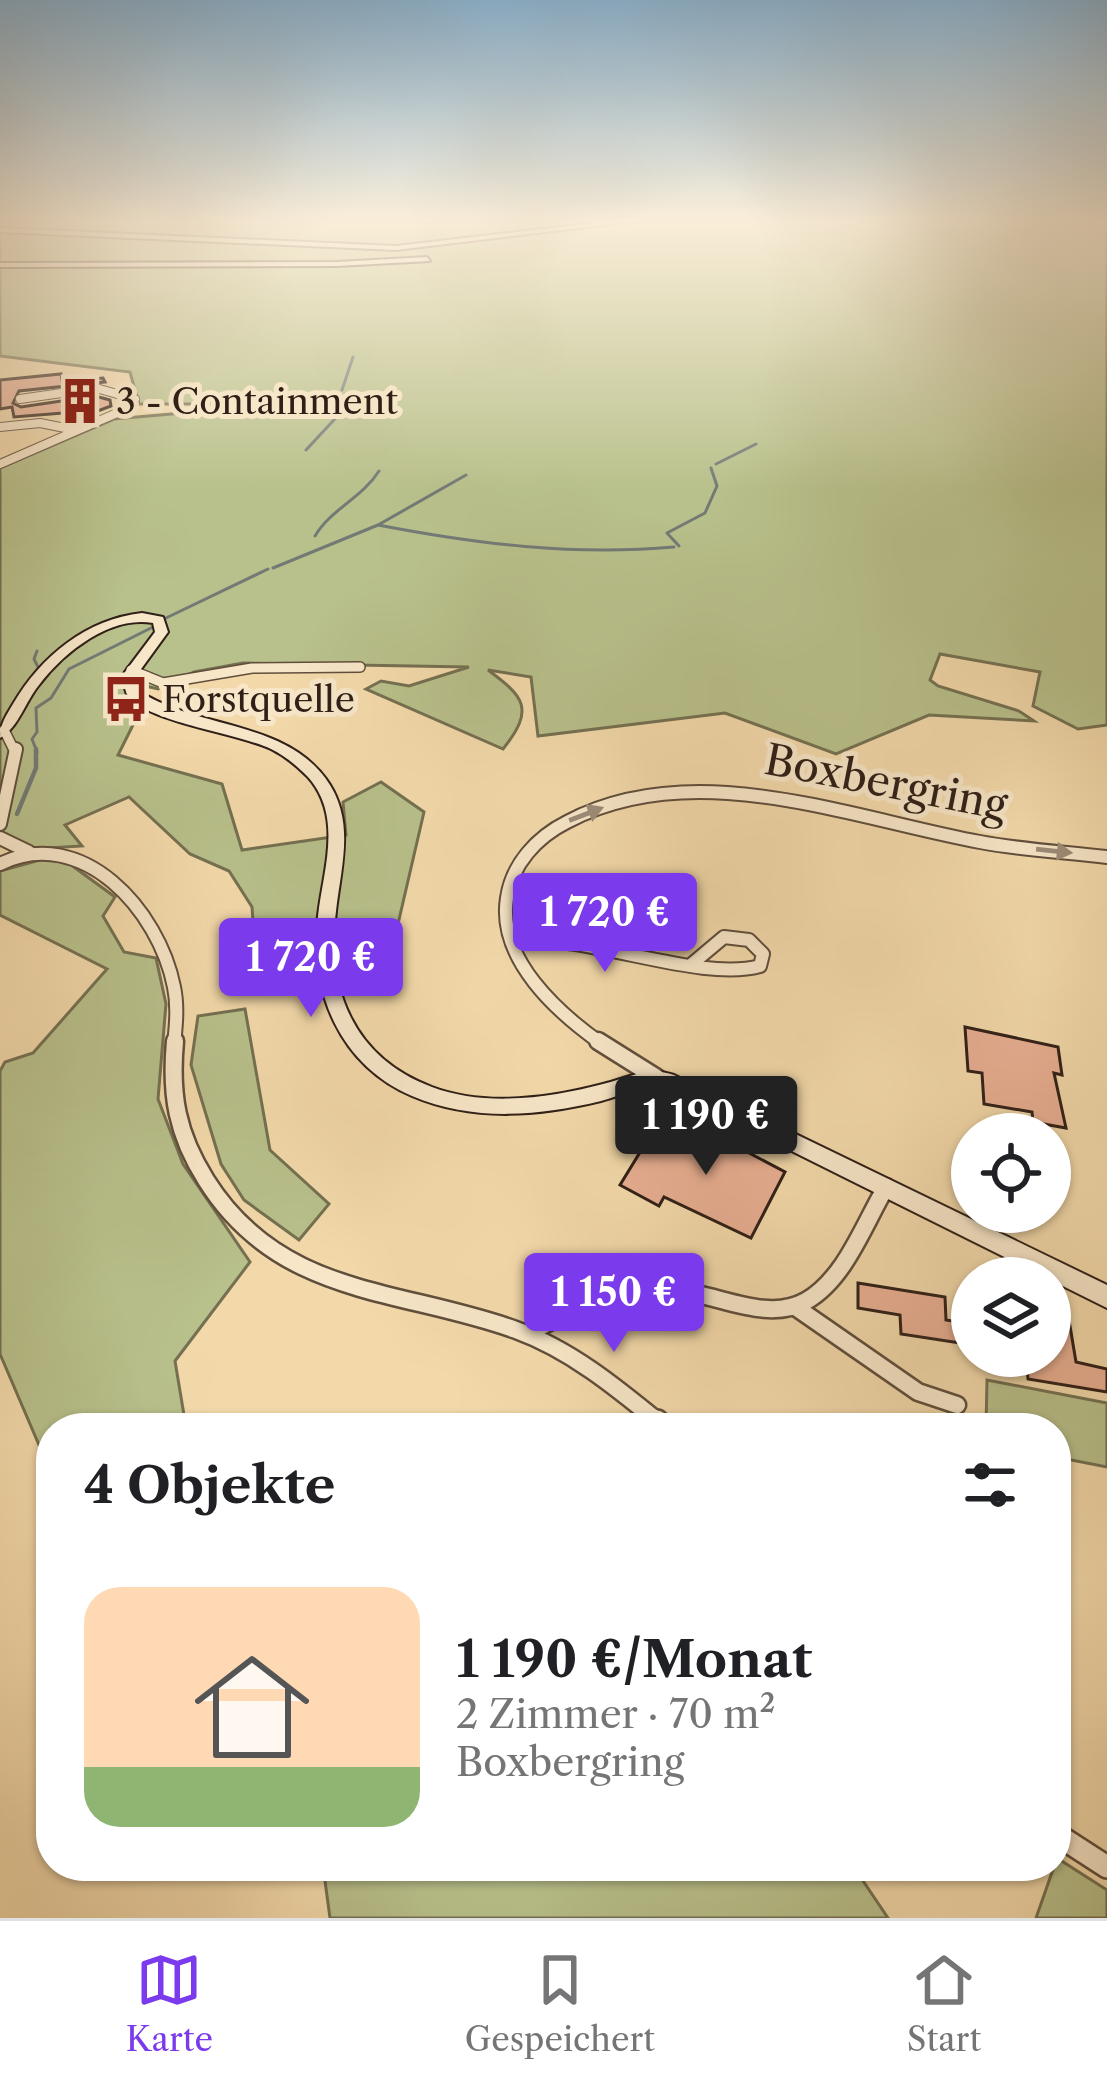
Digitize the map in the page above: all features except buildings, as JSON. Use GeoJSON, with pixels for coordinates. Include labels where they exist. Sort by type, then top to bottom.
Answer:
{"type":"FeatureCollection","features":[{"type":"Feature","properties":{"kind":"street"},"geometry":{"type":"LineString","coordinates":[[0,464],[126,409],[134,397],[102,390],[20,399]]}},
{"type":"Feature","properties":{"kind":"street"},"geometry":{"type":"LineString","coordinates":[[0,427],[48,423],[75,430]]}},
{"type":"Feature","properties":{"kind":"street"},"geometry":{"type":"LineString","coordinates":[[43,446],[41,430],[48,423]]}},
{"type":"Feature","properties":{"kind":"street"},"geometry":{"type":"LineString","coordinates":[[0,824],[16,750],[2,732],[33,683],[62,656],[120,620],[154,618],[163,630],[131,670],[130,689],[146,702],[268,743],[303,763],[332,803],[338,828],[326,916],[332,993],[352,1039],[378,1066],[427,1094],[503,1109],[657,1078]]}},
{"type":"Feature","properties":{"kind":"street"},"geometry":{"type":"LineString","coordinates":[[131,670],[163,683],[252,668],[360,667]]}},
{"type":"Feature","properties":{"kind":"street","name":"Boxbergring"},"geometry":{"type":"LineString","coordinates":[[512,941],[506,917],[508,892],[515,871],[533,846],[575,817],[653,797],[728,793],[782,797],[967,840],[1107,857]]}},
{"type":"Feature","properties":{"kind":"street"},"geometry":{"type":"LineString","coordinates":[[0,838],[29,852]]}},
{"type":"Feature","properties":{"kind":"street"},"geometry":{"type":"LineString","coordinates":[[0,864],[29,852],[61,852],[76,858],[124,896],[148,926],[174,982],[177,1016],[171,1090],[177,1121],[193,1159],[240,1226],[300,1270],[331,1283],[527,1334],[574,1361],[645,1413]]}},
{"type":"Feature","properties":{"kind":"street"},"geometry":{"type":"LineString","coordinates":[[693,964],[542,937],[512,941],[528,969],[567,1015],[621,1058],[1107,1297]]}},
{"type":"Feature","properties":{"kind":"street"},"geometry":{"type":"LineString","coordinates":[[527,1334],[550,1320],[655,1291],[794,1306],[811,1298],[834,1272],[886,1187]]}},
{"type":"Feature","properties":{"kind":"street"},"geometry":{"type":"LineString","coordinates":[[794,1306],[918,1392],[950,1403]]}},
{"type":"Feature","properties":{"kind":"street"},"geometry":{"type":"LineString","coordinates":[[1071,1844],[1107,1867]]}},
{"type":"Feature","properties":{"kind":"green space"},"geometry":{"type":"Polygon","coordinates":[[[0,312],[1107,312],[1107,725],[1078,729],[1033,706],[1040,672],[940,654],[930,680],[938,686],[1019,711],[1034,721],[929,715],[836,754],[725,713],[538,736],[531,677],[488,670],[521,704],[520,723],[503,749],[366,689],[381,681],[409,686],[469,667],[243,663],[194,672],[158,689],[137,684],[142,707],[118,755],[222,784],[242,850],[346,835],[343,802],[381,782],[424,812],[394,941],[255,949],[252,907],[229,871],[190,854],[129,797],[65,825],[82,846],[31,849],[0,834],[0,468],[114,419],[194,412],[207,404],[139,404],[130,372],[0,356],[0,312]]]}},
{"type":"Feature","properties":{"kind":"green space"},"geometry":{"type":"Polygon","coordinates":[[[47,858],[67,862],[115,897],[103,916],[124,952],[156,958],[166,1004],[158,1099],[183,1164],[250,1262],[175,1361],[184,1413],[36,1413],[36,1438],[0,1354],[0,1071],[5,1062],[33,1053],[107,969],[0,915],[0,871],[47,858]]]}},
{"type":"Feature","properties":{"kind":"green space"},"geometry":{"type":"Polygon","coordinates":[[[245,1009],[270,1150],[329,1204],[299,1240],[244,1200],[221,1164],[191,1065],[198,1016],[245,1009]]]}},
{"type":"Feature","properties":{"kind":"green space"},"geometry":{"type":"Polygon","coordinates":[[[987,1380],[1107,1403],[1107,1467],[1071,1460],[1071,1413],[986,1413],[987,1380]]]}},
{"type":"Feature","properties":{"kind":"green space"},"geometry":{"type":"Polygon","coordinates":[[[1071,1867],[1107,1890],[1107,1918],[1036,1918],[1049,1881],[1071,1881],[1071,1867]]]}},
{"type":"Feature","properties":{"kind":"green space"},"geometry":{"type":"Polygon","coordinates":[[[325,1881],[863,1881],[888,1918],[330,1918],[325,1881]]]}},
{"type":"Feature","properties":{"kind":"waterway"},"geometry":{"type":"LineString","coordinates":[[342,390],[353,357]]}},
{"type":"Feature","properties":{"kind":"waterway"},"geometry":{"type":"LineString","coordinates":[[306,450],[345,408],[345,394]]}},
{"type":"Feature","properties":{"kind":"waterway"},"geometry":{"type":"LineString","coordinates":[[716,464],[756,444]]}},
{"type":"Feature","properties":{"kind":"waterway"},"geometry":{"type":"LineString","coordinates":[[679,546],[667,533],[705,513],[717,486],[711,468]]}},
{"type":"Feature","properties":{"kind":"waterway"},"geometry":{"type":"LineString","coordinates":[[315,536],[379,471]]}},
{"type":"Feature","properties":{"kind":"waterway"},"geometry":{"type":"LineString","coordinates":[[378,525],[466,475]]}},
{"type":"Feature","properties":{"kind":"waterway"},"geometry":{"type":"LineString","coordinates":[[273,568],[378,525]]}},
{"type":"Feature","properties":{"kind":"waterway"},"geometry":{"type":"LineString","coordinates":[[378,525],[525,546],[674,547]]}},
{"type":"Feature","properties":{"kind":"waterway"},"geometry":{"type":"LineString","coordinates":[[166,618],[268,569]]}},
{"type":"Feature","properties":{"kind":"waterway"},"geometry":{"type":"LineString","coordinates":[[36,749],[32,739],[37,732],[36,708],[51,698],[69,669],[157,625]]}},
{"type":"Feature","properties":{"kind":"waterway"},"geometry":{"type":"LineString","coordinates":[[37,651],[34,659],[39,669]]}},
{"type":"Feature","properties":{"kind":"waterway"},"geometry":{"type":"LineString","coordinates":[[17,814],[36,768],[36,749]]}},
{"type":"Feature","properties":{"kind":"place","name":"3 - Containment"},"geometry":{"type":"Point","coordinates":[80,401]}},
{"type":"Feature","properties":{"kind":"place","name":"Forstquelle"},"geometry":{"type":"Point","coordinates":[126,699]}}]}
